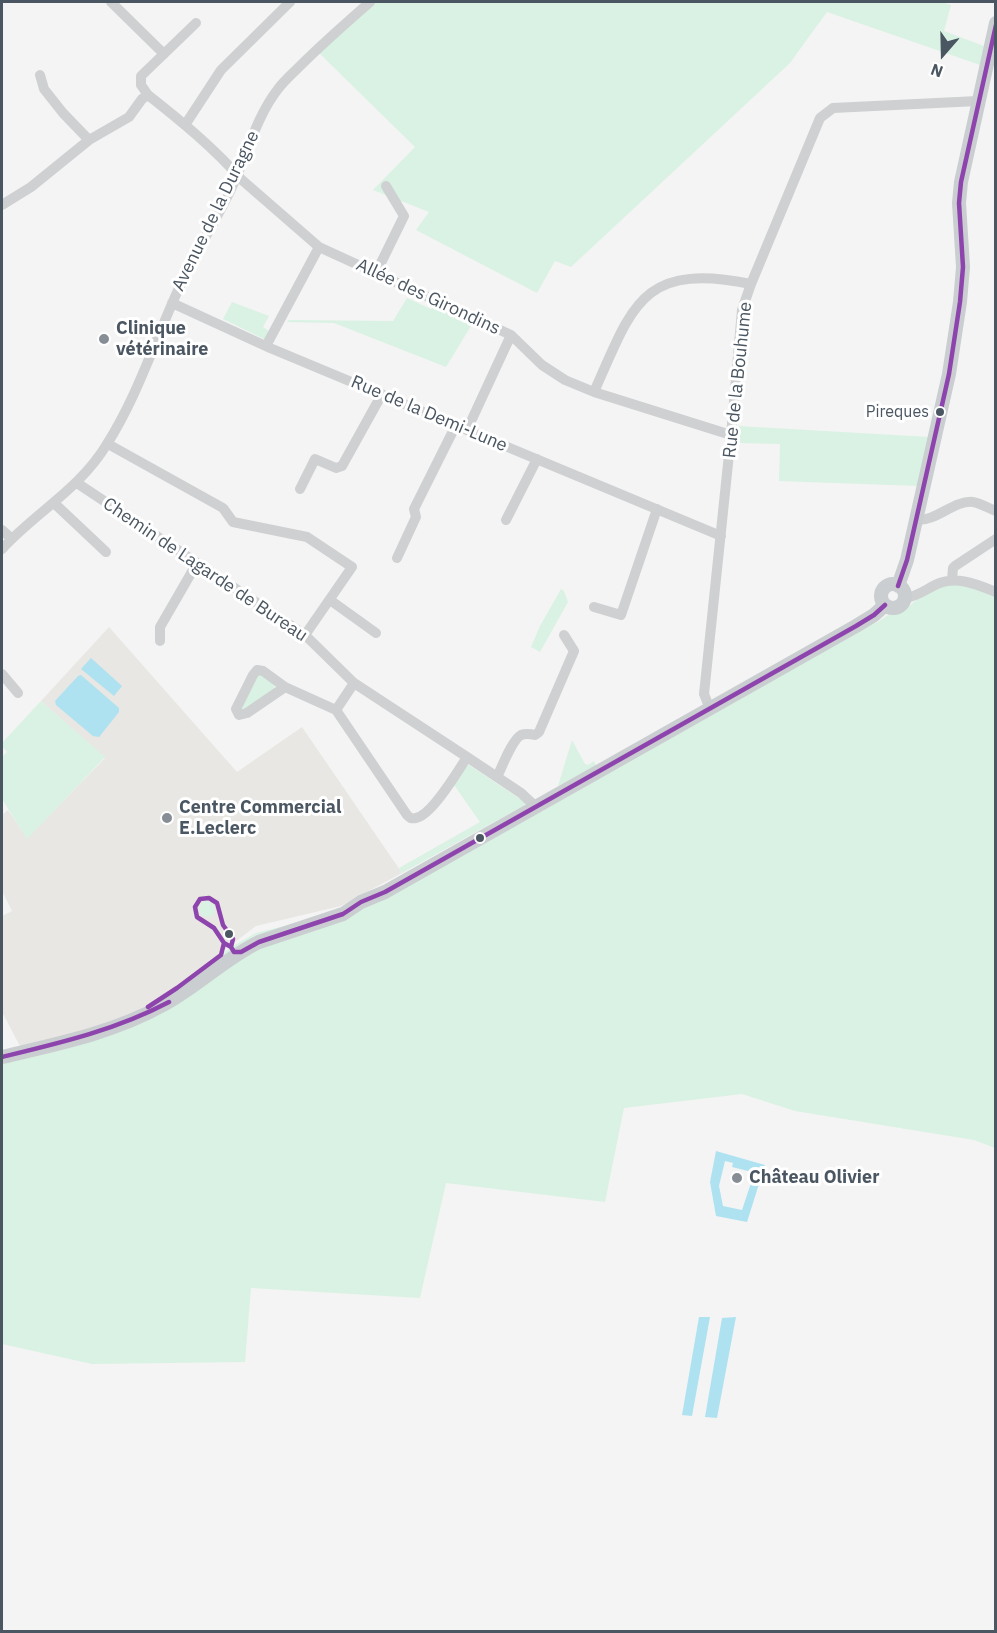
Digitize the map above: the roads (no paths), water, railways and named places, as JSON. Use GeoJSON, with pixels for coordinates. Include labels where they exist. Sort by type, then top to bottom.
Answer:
{"type":"FeatureCollection","features":[{"type":"Feature","properties":{"kind":"main road"},"geometry":{"type":"LineString","coordinates":[[93,1034],[136,1015],[177,988],[231,947],[256,933],[320,917],[385,892],[856,626],[885,605],[881,599],[882,592],[887,586],[901,592],[955,339],[963,267],[959,203],[961,182],[978,101],[992,56],[996,23]]}},
{"type":"Feature","properties":{"kind":"main road"},"geometry":{"type":"LineString","coordinates":[[2,1057],[119,1026],[188,991],[248,947],[343,914],[355,904]]}},
{"type":"Feature","properties":{"kind":"street"},"geometry":{"type":"LineString","coordinates":[[111,2],[164,54]]}},
{"type":"Feature","properties":{"kind":"street"},"geometry":{"type":"LineString","coordinates":[[185,125],[221,70],[290,2]]}},
{"type":"Feature","properties":{"kind":"street","name":"Avenue de la Duragne"},"geometry":{"type":"LineString","coordinates":[[2,549],[11,538],[78,483],[108,444],[142,376],[186,272],[221,211],[238,175],[261,116],[278,89],[316,50],[370,2]]}},
{"type":"Feature","properties":{"kind":"street"},"geometry":{"type":"LineString","coordinates":[[2,205],[31,187],[89,140],[129,117],[142,99],[148,95],[141,85],[141,76],[196,23]]}},
{"type":"Feature","properties":{"kind":"street"},"geometry":{"type":"LineString","coordinates":[[40,75],[44,89],[89,140]]}},
{"type":"Feature","properties":{"kind":"street","name":"Allée des Girondins"},"geometry":{"type":"LineString","coordinates":[[148,95],[185,125],[320,247],[511,335],[542,365],[565,380],[594,392],[731,435]]}},
{"type":"Feature","properties":{"kind":"street","name":"Rue de la Bouhume"},"geometry":{"type":"LineString","coordinates":[[710,709],[704,694],[742,310],[820,118],[833,108],[978,101]]}},
{"type":"Feature","properties":{"kind":"street"},"geometry":{"type":"LineString","coordinates":[[376,273],[404,216],[386,186]]}},
{"type":"Feature","properties":{"kind":"street"},"geometry":{"type":"LineString","coordinates":[[266,346],[320,247]]}},
{"type":"Feature","properties":{"kind":"street"},"geometry":{"type":"LineString","coordinates":[[594,392],[630,315],[648,294],[668,283],[694,278],[713,278],[751,285]]}},
{"type":"Feature","properties":{"kind":"street","name":"Rue de la Demi-Lune"},"geometry":{"type":"LineString","coordinates":[[172,303],[266,346],[721,536]]}},
{"type":"Feature","properties":{"kind":"street"},"geometry":{"type":"LineString","coordinates":[[467,430],[511,335]]}},
{"type":"Feature","properties":{"kind":"street"},"geometry":{"type":"LineString","coordinates":[[300,489],[315,459],[336,468],[342,466],[382,394]]}},
{"type":"Feature","properties":{"kind":"street"},"geometry":{"type":"LineString","coordinates":[[397,558],[416,517],[414,509],[456,425]]}},
{"type":"Feature","properties":{"kind":"street"},"geometry":{"type":"LineString","coordinates":[[108,444],[223,508],[233,522],[307,537],[352,567],[305,635]]}},
{"type":"Feature","properties":{"kind":"street"},"geometry":{"type":"LineString","coordinates":[[506,520],[537,459]]}},
{"type":"Feature","properties":{"kind":"street","name":"Chemin de Lagarde de Bureau"},"geometry":{"type":"LineString","coordinates":[[78,483],[305,635],[354,683],[468,757],[526,797],[535,806]]}},
{"type":"Feature","properties":{"kind":"street"},"geometry":{"type":"LineString","coordinates":[[917,520],[930,519],[967,502],[975,502],[996,511]]}},
{"type":"Feature","properties":{"kind":"street"},"geometry":{"type":"LineString","coordinates":[[54,503],[106,552]]}},
{"type":"Feature","properties":{"kind":"street"},"geometry":{"type":"LineString","coordinates":[[594,607],[621,615],[657,509]]}},
{"type":"Feature","properties":{"kind":"street"},"geometry":{"type":"LineString","coordinates":[[2,530],[11,538]]}},
{"type":"Feature","properties":{"kind":"street"},"geometry":{"type":"LineString","coordinates":[[952,580],[956,566],[996,539]]}},
{"type":"Feature","properties":{"kind":"street"},"geometry":{"type":"LineString","coordinates":[[160,641],[160,627],[196,563]]}},
{"type":"Feature","properties":{"kind":"street"},"geometry":{"type":"LineString","coordinates":[[901,592],[917,595],[944,581],[952,580],[975,584],[996,592]]}},
{"type":"Feature","properties":{"kind":"street"},"geometry":{"type":"LineString","coordinates":[[330,600],[376,633]]}},
{"type":"Feature","properties":{"kind":"street"},"geometry":{"type":"LineString","coordinates":[[496,777],[516,740],[521,735],[536,735],[539,732],[574,651],[564,635]]}},
{"type":"Feature","properties":{"kind":"street"},"geometry":{"type":"LineString","coordinates":[[285,687],[246,713],[239,715],[236,709],[257,670],[263,671],[285,687],[336,710],[411,818],[417,818],[430,808],[468,757]]}},
{"type":"Feature","properties":{"kind":"street"},"geometry":{"type":"LineString","coordinates":[[2,674],[18,693]]}},
{"type":"Feature","properties":{"kind":"street"},"geometry":{"type":"LineString","coordinates":[[336,710],[354,683]]}},
{"type":"Feature","properties":{"kind":"water"},"geometry":{"type":"Polygon","coordinates":[[[91,658],[122,686],[114,696],[81,669],[91,658]]]}},
{"type":"Feature","properties":{"kind":"water"},"geometry":{"type":"Polygon","coordinates":[[[81,675],[119,708],[119,712],[99,737],[93,736],[56,705],[55,701],[81,675]]]}},
{"type":"Feature","properties":{"kind":"water"},"geometry":{"type":"Polygon","coordinates":[[[716,1151],[765,1165],[747,1222],[716,1216],[710,1182],[716,1151]],[[725,1161],[719,1186],[723,1206],[742,1210],[754,1174],[758,1173],[758,1169],[754,1168],[752,1172],[732,1167],[733,1163],[725,1161]]]}},
{"type":"Feature","properties":{"kind":"water"},"geometry":{"type":"Polygon","coordinates":[[[699,1317],[710,1317],[692,1416],[682,1415],[699,1317]]]}},
{"type":"Feature","properties":{"kind":"water"},"geometry":{"type":"Polygon","coordinates":[[[736,1317],[717,1418],[705,1417],[722,1318],[736,1317]]]}},
{"type":"Feature","properties":{"kind":"place","name":"Clinique vétérinaire"},"geometry":{"type":"Point","coordinates":[104,339]}},
{"type":"Feature","properties":{"kind":"place","name":"Pireques"},"geometry":{"type":"Point","coordinates":[940,412]}},
{"type":"Feature","properties":{"kind":"place","name":"Centre Commercial E.Leclerc"},"geometry":{"type":"Point","coordinates":[167,818]}},
{"type":"Feature","properties":{"kind":"place","name":"Château Olivier"},"geometry":{"type":"Point","coordinates":[737,1178]}}]}
